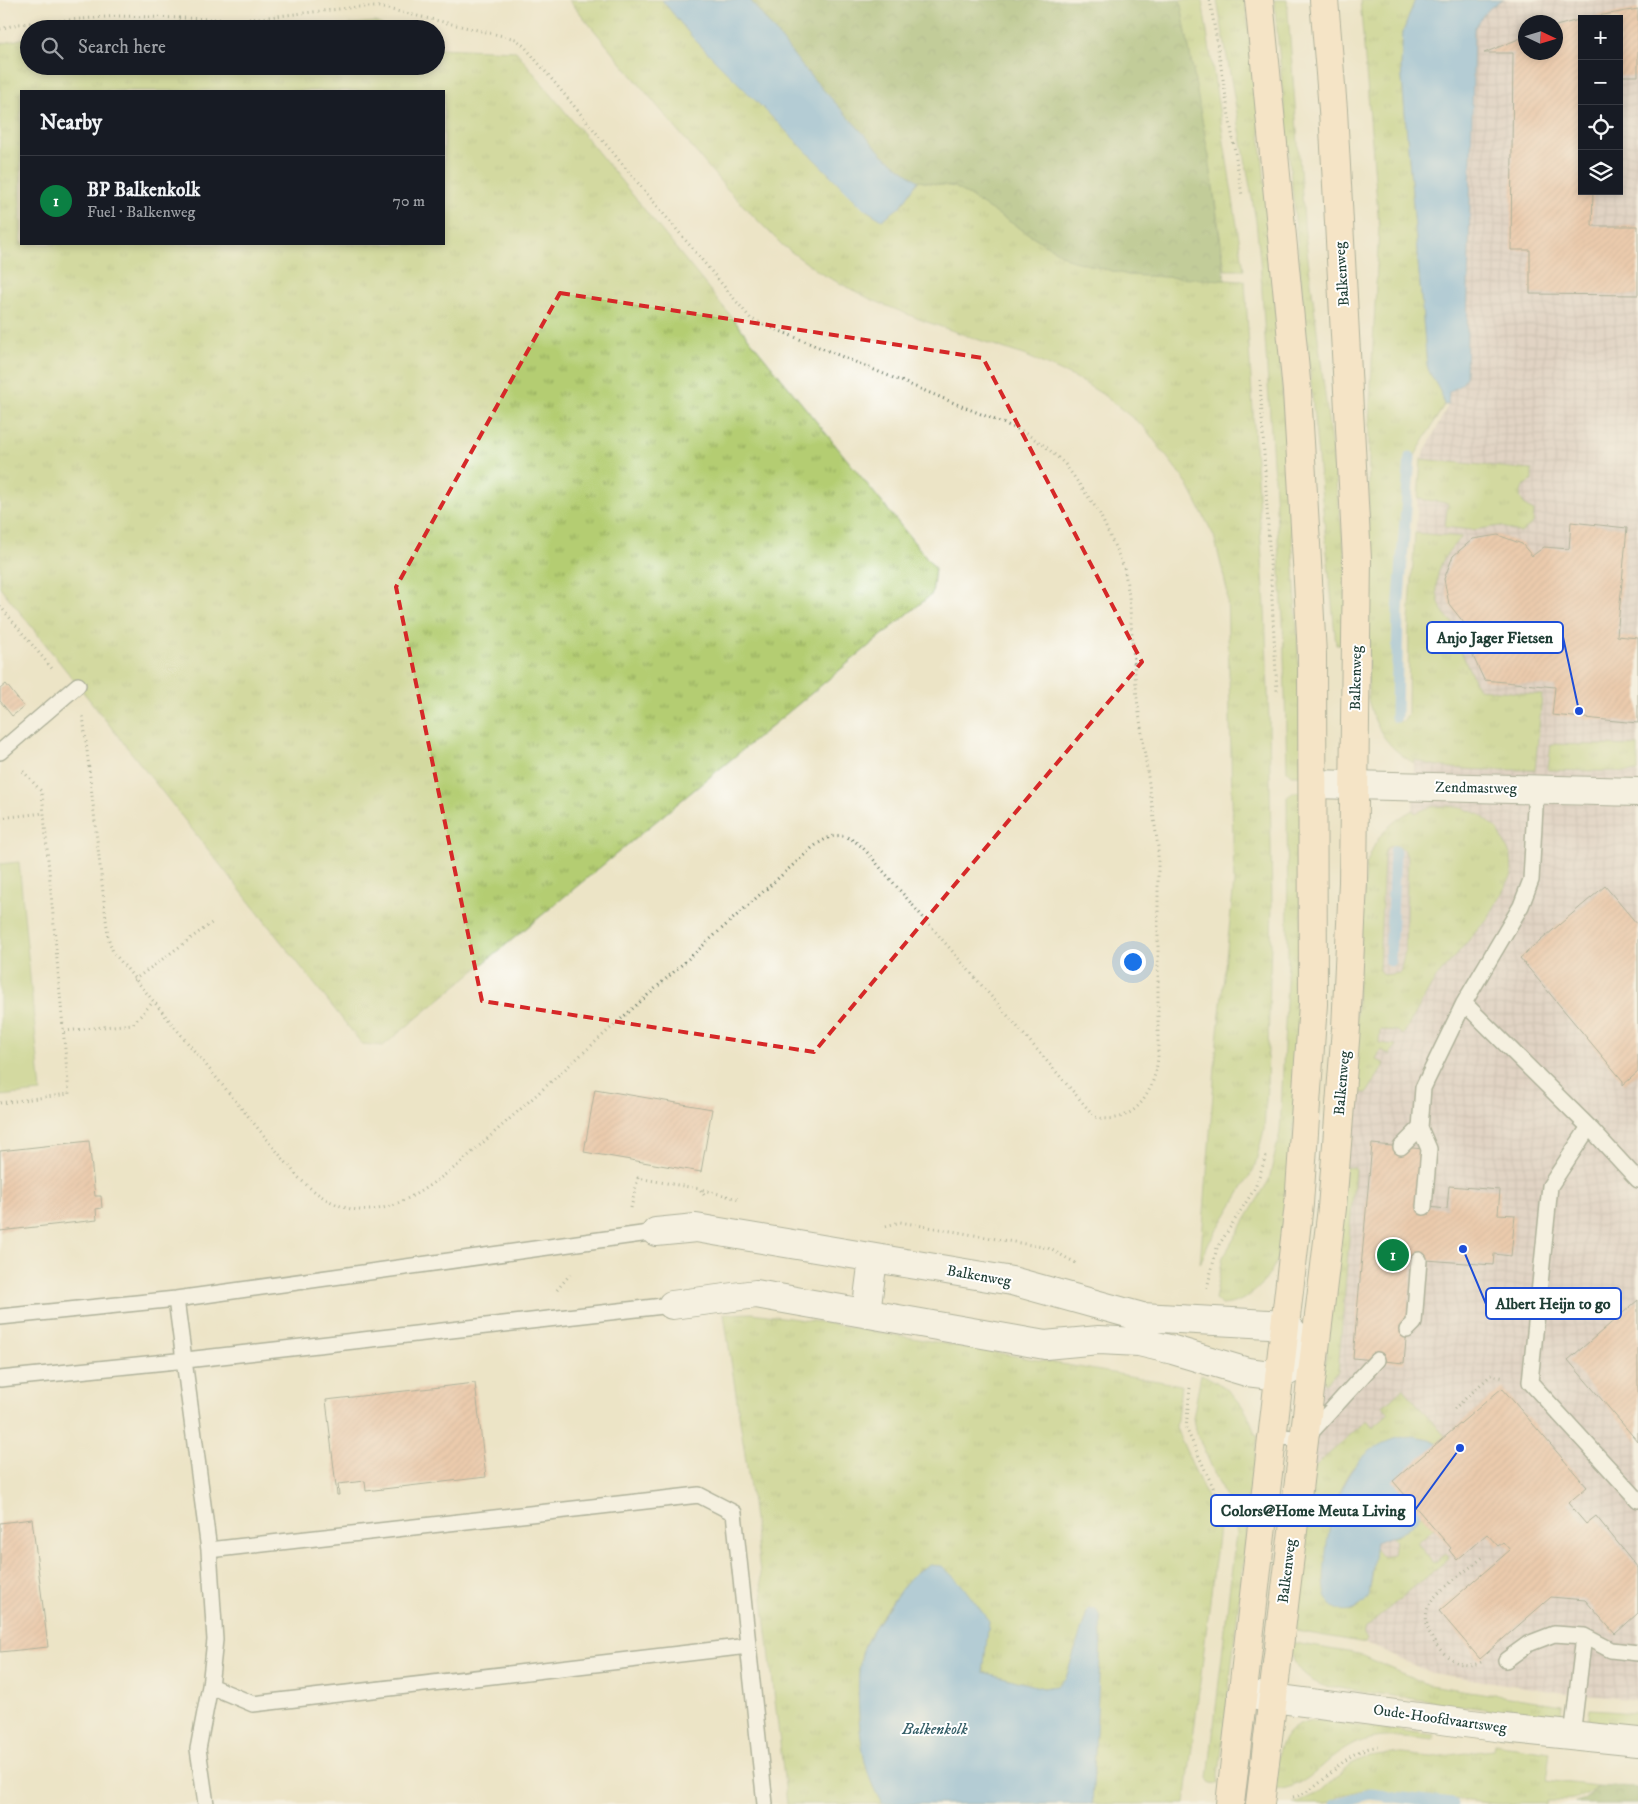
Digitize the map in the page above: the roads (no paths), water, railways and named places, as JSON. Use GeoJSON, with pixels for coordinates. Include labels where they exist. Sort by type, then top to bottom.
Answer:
{"type":"FeatureCollection","features":[{"type":"Feature","properties":{"kind":"main road","name":"Balkenweg"},"geometry":{"type":"LineString","coordinates":[[1230,1804],[1286,1325],[1305,1137],[1313,1004],[1312,655],[1298,391],[1259,0]]}},
{"type":"Feature","properties":{"kind":"main road","name":"Balkenweg"},"geometry":{"type":"LineString","coordinates":[[1260,1801],[1332,1208],[1346,1028],[1355,785],[1357,558],[1333,110],[1324,0]]}},
{"type":"Feature","properties":{"kind":"street","name":"Zendmastweg"},"geometry":{"type":"LineString","coordinates":[[1313,784],[1638,792]]}},
{"type":"Feature","properties":{"kind":"street","name":"Balkenweg"},"geometry":{"type":"LineString","coordinates":[[656,1232],[696,1228],[1012,1281],[1142,1318],[1286,1325]]}},
{"type":"Feature","properties":{"kind":"street"},"geometry":{"type":"LineString","coordinates":[[866,1312],[873,1258]]}},
{"type":"Feature","properties":{"kind":"street"},"geometry":{"type":"LineString","coordinates":[[672,1305],[756,1294],[1044,1345],[1099,1340],[1131,1342],[1196,1356],[1246,1372],[1279,1376],[1314,1356],[1286,1325]]}},
{"type":"Feature","properties":{"kind":"street","name":"Oude-Hoofdvaartsweg"},"geometry":{"type":"LineString","coordinates":[[1242,1694],[1572,1736],[1638,1742]]}},
{"type":"Feature","properties":{"kind":"lane"},"geometry":{"type":"LineString","coordinates":[[2,751],[74,688]]}},
{"type":"Feature","properties":{"kind":"lane"},"geometry":{"type":"LineString","coordinates":[[1424,1207],[1423,1181],[1429,1149],[1420,1128],[1423,1088],[1464,1002],[1521,906],[1531,880],[1536,790]]}},
{"type":"Feature","properties":{"kind":"lane"},"geometry":{"type":"LineString","coordinates":[[1464,1002],[1589,1127],[1638,1180]]}},
{"type":"Feature","properties":{"kind":"lane"},"geometry":{"type":"LineString","coordinates":[[1589,1127],[1550,1186],[1530,1382],[1638,1500]]}},
{"type":"Feature","properties":{"kind":"lane"},"geometry":{"type":"LineString","coordinates":[[1401,1147],[1420,1128]]}},
{"type":"Feature","properties":{"kind":"lane"},"geometry":{"type":"LineString","coordinates":[[0,1317],[176,1298],[656,1232]]}},
{"type":"Feature","properties":{"kind":"lane"},"geometry":{"type":"LineString","coordinates":[[1407,1330],[1414,1323],[1417,1267]]}},
{"type":"Feature","properties":{"kind":"lane"},"geometry":{"type":"LineString","coordinates":[[176,1298],[186,1360],[209,1550],[215,1640],[210,1686],[198,1749],[206,1804]]}},
{"type":"Feature","properties":{"kind":"lane"},"geometry":{"type":"LineString","coordinates":[[0,1379],[672,1305]]}},
{"type":"Feature","properties":{"kind":"lane"},"geometry":{"type":"LineString","coordinates":[[1272,1436],[1305,1439],[1378,1360]]}},
{"type":"Feature","properties":{"kind":"lane"},"geometry":{"type":"LineString","coordinates":[[209,1550],[699,1495],[734,1513],[765,1804]]}},
{"type":"Feature","properties":{"kind":"lane"},"geometry":{"type":"LineString","coordinates":[[1506,1660],[1528,1644],[1554,1634],[1584,1636],[1611,1650],[1638,1653]]}},
{"type":"Feature","properties":{"kind":"lane"},"geometry":{"type":"LineString","coordinates":[[1572,1736],[1584,1636]]}},
{"type":"Feature","properties":{"kind":"lane"},"geometry":{"type":"LineString","coordinates":[[210,1686],[253,1704],[748,1646]]}},
{"type":"Feature","properties":{"kind":"water"},"geometry":{"type":"Polygon","coordinates":[[[662,0],[750,0],[805,70],[883,155],[918,181],[901,206],[882,220],[863,208],[693,38],[662,0]]]}},
{"type":"Feature","properties":{"kind":"water"},"geometry":{"type":"Polygon","coordinates":[[[1415,0],[1504,0],[1486,12],[1474,29],[1466,377],[1462,384],[1449,392],[1448,405],[1444,405],[1427,365],[1401,67],[1403,32],[1415,0]]]}},
{"type":"Feature","properties":{"kind":"water"},"geometry":{"type":"Polygon","coordinates":[[[1414,1436],[1429,1439],[1449,1448],[1417,1521],[1405,1531],[1376,1542],[1369,1595],[1366,1601],[1355,1609],[1336,1609],[1327,1598],[1324,1575],[1329,1533],[1339,1493],[1348,1476],[1360,1460],[1374,1448],[1392,1440],[1414,1436]]]}},
{"type":"Feature","properties":{"kind":"water","name":"Balkenkolk"},"geometry":{"type":"Polygon","coordinates":[[[930,1565],[942,1566],[961,1584],[989,1621],[983,1672],[1043,1688],[1057,1686],[1066,1678],[1088,1609],[1096,1609],[1100,1617],[1101,1640],[1092,1804],[882,1804],[868,1773],[862,1744],[858,1695],[862,1654],[871,1633],[905,1585],[918,1571],[930,1565]]]}},
{"type":"Feature","properties":{"kind":"waterway"},"geometry":{"type":"LineString","coordinates":[[1396,717],[1398,612],[1410,457]]}},
{"type":"Feature","properties":{"kind":"waterway"},"geometry":{"type":"LineString","coordinates":[[1390,961],[1395,851]]}},
{"type":"Feature","properties":{"kind":"waterway"},"geometry":{"type":"LineString","coordinates":[[1335,1804],[1370,1794],[1452,1804]]}},
{"type":"Feature","properties":{"kind":"place","name":"Anjo Jager Fietsen"},"geometry":{"type":"Point","coordinates":[1579,711]}},
{"type":"Feature","properties":{"kind":"place","name":"Albert Heijn to go"},"geometry":{"type":"Point","coordinates":[1463,1249]}},
{"type":"Feature","properties":{"kind":"place","name":"BP Balkenkolk"},"geometry":{"type":"Point","coordinates":[1393,1255]}},
{"type":"Feature","properties":{"kind":"place","name":"Colors@Home Meuta Living"},"geometry":{"type":"Point","coordinates":[1460,1448]}}]}
